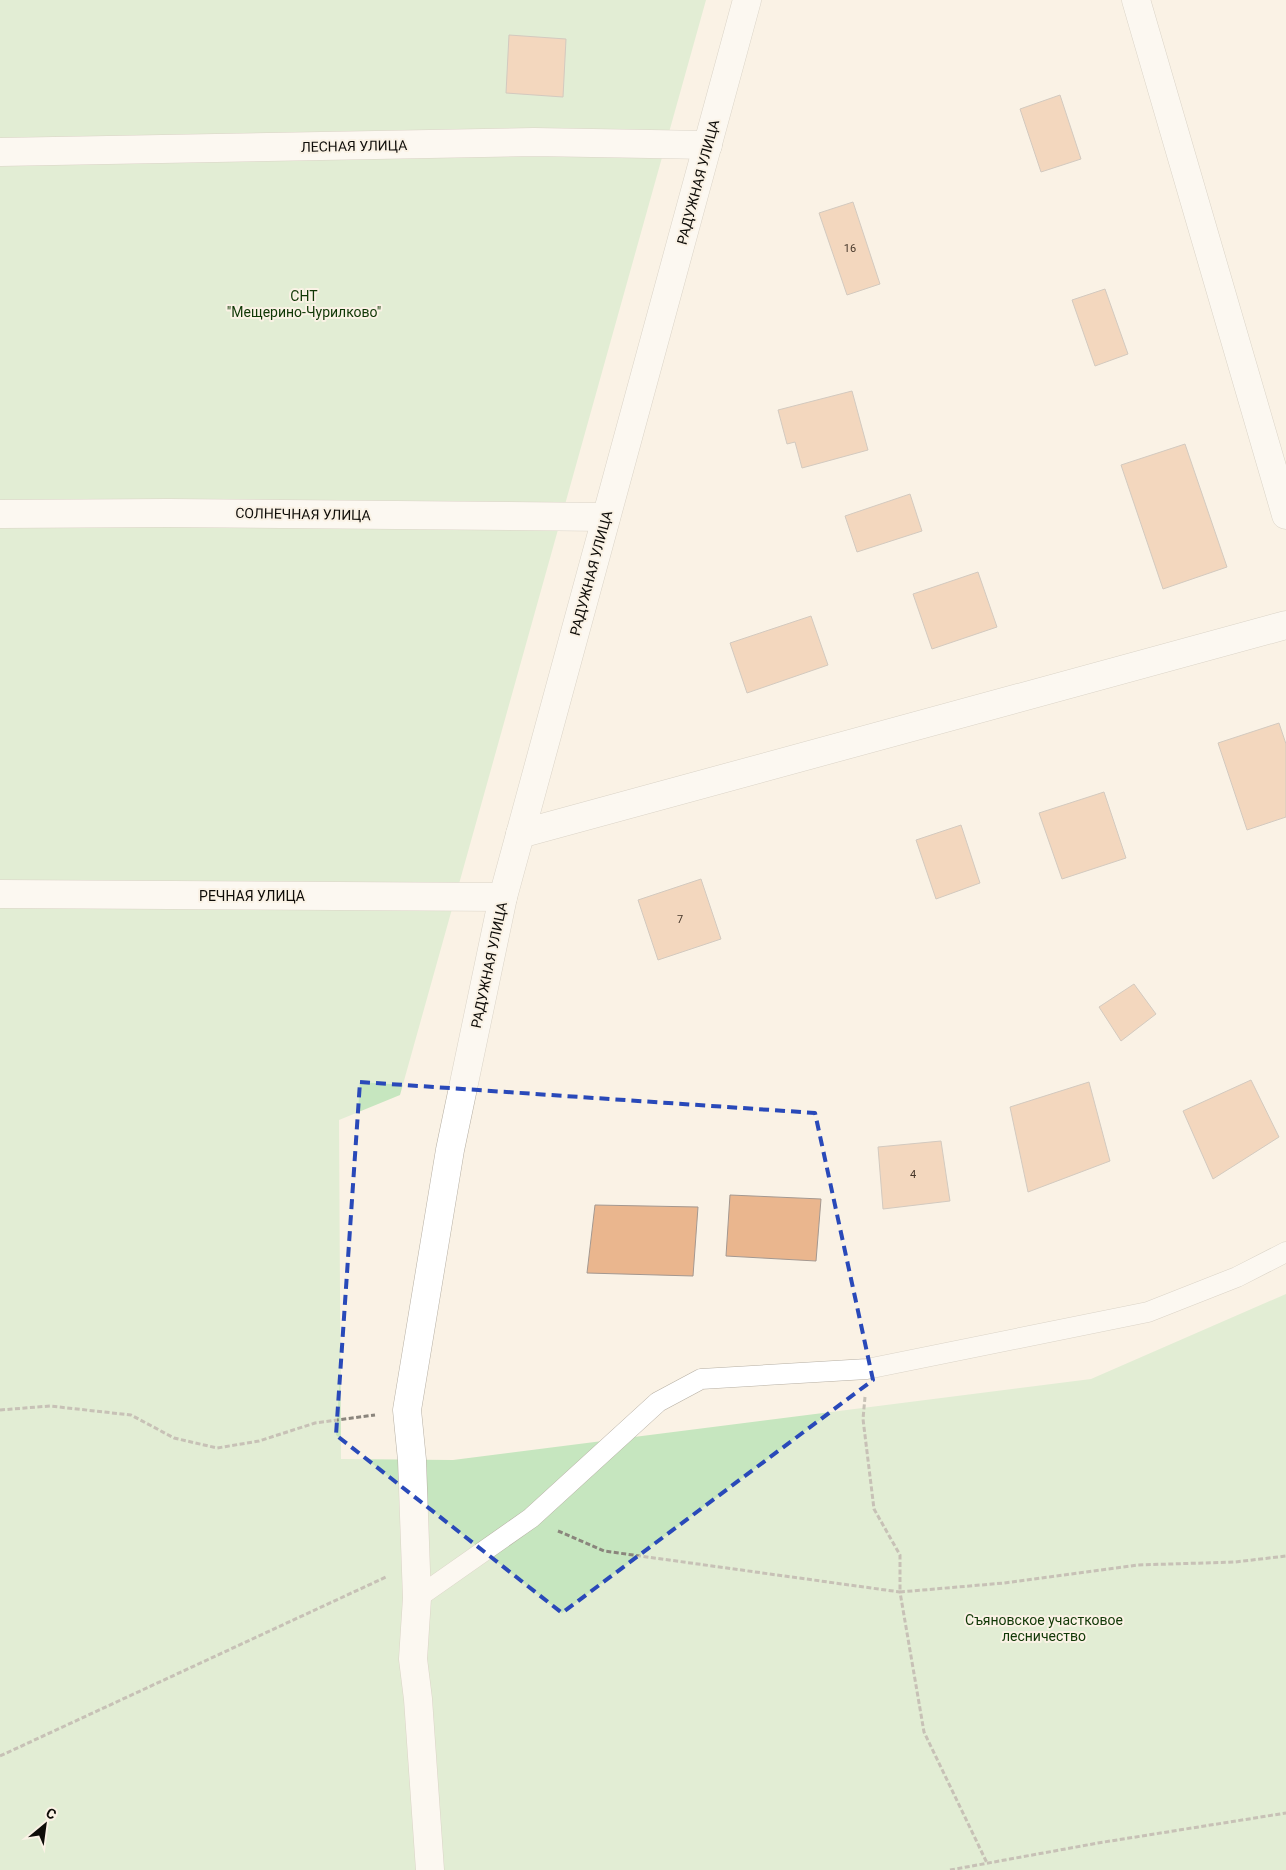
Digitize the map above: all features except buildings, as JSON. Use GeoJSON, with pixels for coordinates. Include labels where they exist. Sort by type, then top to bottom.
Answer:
{"type":"FeatureCollection","features":[{"type":"Feature","properties":{"kind":"street","name":"РАДУЖНАЯ УЛИЦА"},"geometry":{"type":"LineString","coordinates":[[430,1870],[418,1699],[413,1659],[417,1598],[412,1460],[407,1410],[450,1150],[503,897],[748,0]]}},
{"type":"Feature","properties":{"kind":"street"},"geometry":{"type":"LineString","coordinates":[[1136,0],[1286,515]]}},
{"type":"Feature","properties":{"kind":"street","name":"ЛЕСНАЯ УЛИЦА"},"geometry":{"type":"LineString","coordinates":[[0,152],[534,142],[708,145]]}},
{"type":"Feature","properties":{"kind":"street","name":"СОЛНЕЧНАЯ УЛИЦА"},"geometry":{"type":"LineString","coordinates":[[0,514],[168,513],[606,517]]}},
{"type":"Feature","properties":{"kind":"street"},"geometry":{"type":"LineString","coordinates":[[520,834],[1286,624]]}},
{"type":"Feature","properties":{"kind":"street","name":"РЕЧНАЯ УЛИЦА"},"geometry":{"type":"LineString","coordinates":[[0,894],[503,897]]}},
{"type":"Feature","properties":{"kind":"lane"},"geometry":{"type":"LineString","coordinates":[[417,1598],[531,1518],[658,1402],[701,1379],[867,1369],[1148,1312],[1237,1277],[1286,1252]]}},
{"type":"Feature","properties":{"kind":"path"},"geometry":{"type":"LineString","coordinates":[[867,1369],[863,1419],[874,1508],[900,1555],[900,1592],[924,1732],[987,1863]]}},
{"type":"Feature","properties":{"kind":"path"},"geometry":{"type":"LineString","coordinates":[[0,1410],[50,1406],[131,1415],[174,1438],[217,1448],[258,1441],[315,1423],[407,1410]]}},
{"type":"Feature","properties":{"kind":"path"},"geometry":{"type":"LineString","coordinates":[[531,1518],[604,1551],[900,1592],[1004,1583],[1138,1565],[1235,1562],[1286,1556]]}},
{"type":"Feature","properties":{"kind":"path"},"geometry":{"type":"LineString","coordinates":[[0,1756],[416,1563]]}},
{"type":"Feature","properties":{"kind":"path"},"geometry":{"type":"LineString","coordinates":[[950,1870],[1286,1813]]}},
{"type":"Feature","properties":{"kind":"highlighted area"},"geometry":{"type":"Polygon","coordinates":[[[360,1082],[815,1113],[873,1380],[562,1613],[336,1435],[360,1082]]]}},
{"type":"Feature","properties":{"kind":"green space"},"geometry":{"type":"Polygon","coordinates":[[[0,0],[706,0],[400,1095],[339,1120],[341,1459],[453,1460],[1091,1379],[1286,1294],[1286,1870],[0,1870],[0,0]]]}},
{"type":"Feature","properties":{"kind":"park label","name":"СНТ \"Мещерино-Чурилково\""},"geometry":{"type":"Point","coordinates":[304,304]}},
{"type":"Feature","properties":{"kind":"park label","name":"Съяновское участковое лесничество"},"geometry":{"type":"Point","coordinates":[1044,1628]}}]}
